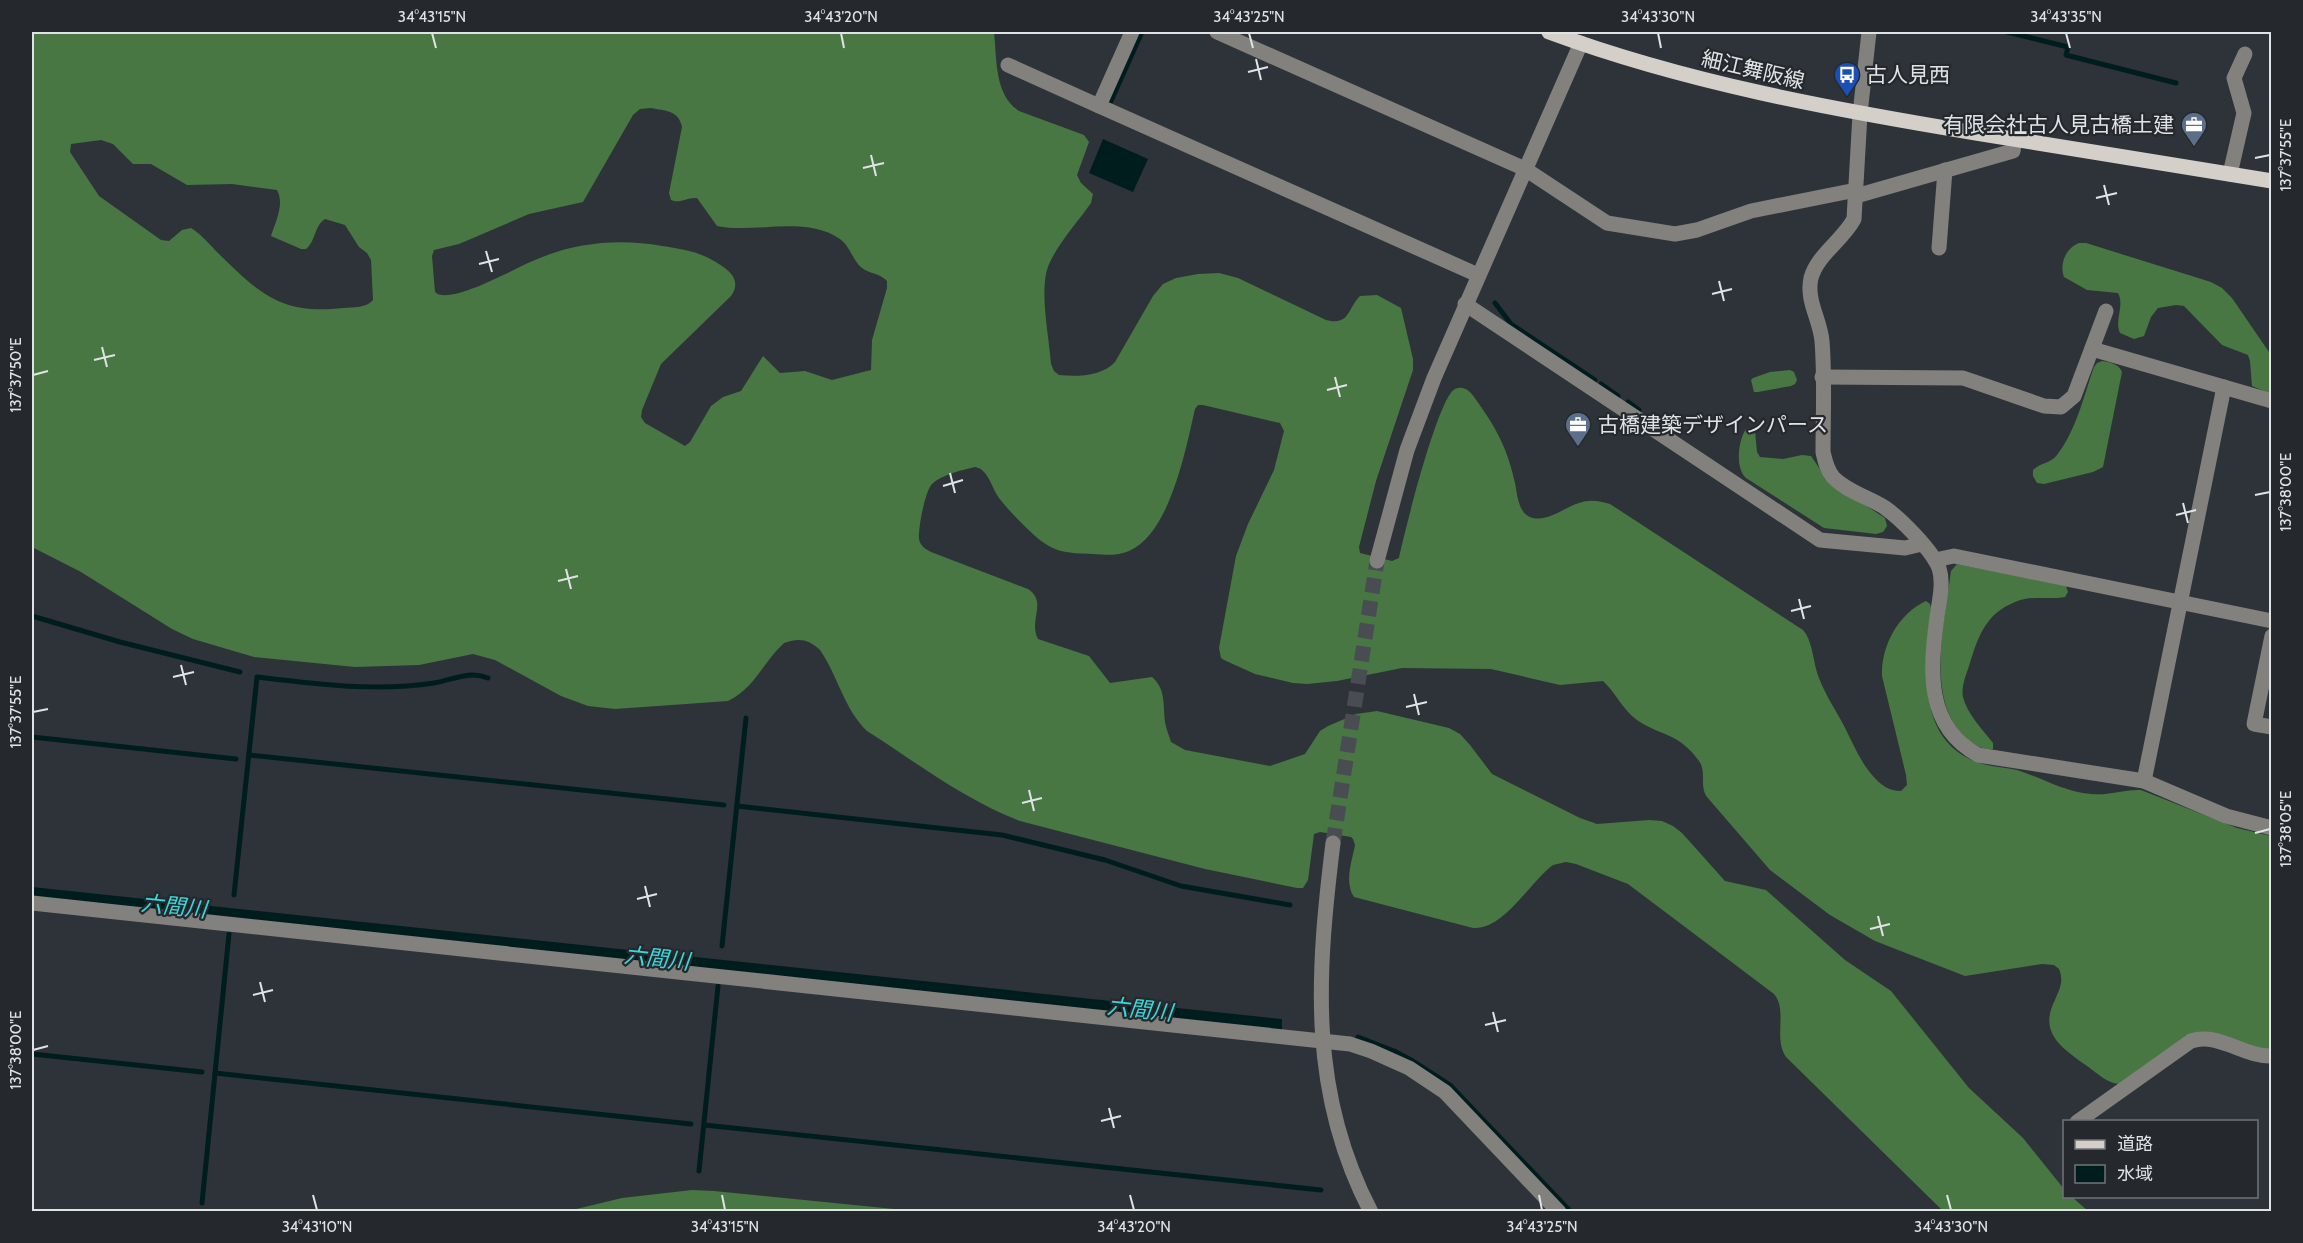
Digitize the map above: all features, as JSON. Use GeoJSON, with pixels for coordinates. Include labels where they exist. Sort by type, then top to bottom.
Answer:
{"type":"FeatureCollection","features":[{"type":"Feature","properties":{"kind":"main road","name":"細江舞阪線"},"geometry":{"type":"LineString","coordinates":[[1549,32],[1583,37],[1615,55],[1740,90],[1860,114],[2271,181]]}},
{"type":"Feature","properties":{"kind":"street"},"geometry":{"type":"LineString","coordinates":[[1099,106],[1132,32]]}},
{"type":"Feature","properties":{"kind":"street"},"geometry":{"type":"LineString","coordinates":[[1217,32],[1525,169],[1607,223],[1664,234],[1686,233],[1751,211],[1856,193],[1945,170],[2013,151],[2015,139]]}},
{"type":"Feature","properties":{"kind":"street"},"geometry":{"type":"LineString","coordinates":[[1869,32],[1860,114],[1854,219],[1817,265],[1809,290],[1822,341],[1823,452],[1826,465],[1833,477],[1891,512],[1935,560],[1941,580],[1933,654],[1934,679],[1942,720],[1951,735],[1964,747],[1978,755],[2144,781],[2226,816],[2271,828]]}},
{"type":"Feature","properties":{"kind":"street"},"geometry":{"type":"LineString","coordinates":[[1377,561],[1407,450],[1430,387],[1583,37]]}},
{"type":"Feature","properties":{"kind":"street"},"geometry":{"type":"LineString","coordinates":[[2230,174],[2244,113],[2234,78],[2245,54]]}},
{"type":"Feature","properties":{"kind":"street"},"geometry":{"type":"LineString","coordinates":[[1008,65],[1478,275]]}},
{"type":"Feature","properties":{"kind":"street"},"geometry":{"type":"LineString","coordinates":[[1939,248],[1945,170]]}},
{"type":"Feature","properties":{"kind":"street"},"geometry":{"type":"LineString","coordinates":[[1465,304],[1820,540],[1905,548],[1922,544]]}},
{"type":"Feature","properties":{"kind":"street"},"geometry":{"type":"LineString","coordinates":[[1822,377],[1963,378],[2052,408],[2068,403],[2074,396],[2106,311]]}},
{"type":"Feature","properties":{"kind":"street"},"geometry":{"type":"LineString","coordinates":[[2092,349],[2271,401]]}},
{"type":"Feature","properties":{"kind":"street"},"geometry":{"type":"LineString","coordinates":[[2144,781],[2223,387]]}},
{"type":"Feature","properties":{"kind":"street"},"geometry":{"type":"LineString","coordinates":[[1935,560],[1954,556],[2271,621]]}},
{"type":"Feature","properties":{"kind":"street"},"geometry":{"type":"LineString","coordinates":[[2271,636],[2254,724],[2271,727]]}},
{"type":"Feature","properties":{"kind":"street"},"geometry":{"type":"LineString","coordinates":[[1333,843],[1323,941],[1322,1040],[1330,1098],[1342,1143],[1371,1212]]}},
{"type":"Feature","properties":{"kind":"street"},"geometry":{"type":"LineString","coordinates":[[32,903],[1350,1044],[1409,1068],[1436,1086],[1458,1105],[1559,1212]]}},
{"type":"Feature","properties":{"kind":"street"},"geometry":{"type":"LineString","coordinates":[[2080,1120],[2191,1041],[2201,1037],[2212,1038],[2249,1053],[2271,1056]]}},
{"type":"Feature","properties":{"kind":"green space"},"geometry":{"type":"Polygon","coordinates":[[[32,32],[994,32],[998,75],[1005,96],[1011,104],[1019,111],[1084,135],[1089,142],[1077,175],[1081,183],[1093,194],[1091,203],[1053,256],[1046,274],[1045,307],[1051,364],[1059,375],[1097,373],[1110,367],[1153,296],[1163,284],[1176,278],[1219,273],[1238,278],[1326,320],[1340,321],[1360,296],[1377,295],[1401,308],[1413,359],[1413,370],[1376,481],[1359,547],[1360,553],[1392,561],[1399,558],[1422,468],[1440,415],[1455,389],[1466,389],[1486,414],[1502,442],[1520,506],[1528,516],[1547,517],[1587,501],[1610,504],[1803,630],[1811,646],[1821,684],[1860,758],[1879,782],[1897,791],[1901,791],[1907,785],[1906,775],[1882,676],[1882,665],[1893,632],[1907,614],[1926,601],[1931,608],[1926,673],[1928,696],[1933,717],[1942,736],[1957,751],[1982,764],[2017,770],[2081,793],[2104,794],[2141,790],[2237,828],[2271,836],[2271,1050],[2261,1051],[2213,1033],[2120,1084],[2107,1080],[2061,1046],[2051,1031],[2050,1012],[2061,981],[2059,969],[2054,965],[2042,964],[1965,976],[1875,941],[1830,915],[1770,870],[1707,797],[1701,765],[1691,752],[1677,740],[1637,720],[1603,681],[1560,685],[1491,669],[1402,668],[1337,681],[1307,684],[1255,674],[1224,660],[1221,658],[1219,648],[1236,556],[1248,524],[1274,470],[1284,431],[1280,423],[1203,405],[1198,405],[1195,409],[1181,467],[1166,509],[1143,542],[1129,551],[1111,555],[1055,549],[1041,541],[1011,513],[985,474],[975,467],[946,475],[929,488],[919,534],[920,543],[931,552],[1028,589],[1037,600],[1035,625],[1038,639],[1089,656],[1110,683],[1152,677],[1162,692],[1165,725],[1171,742],[1185,750],[1270,766],[1305,754],[1320,731],[1328,726],[1356,714],[1377,711],[1449,728],[1460,734],[1492,774],[1580,818],[1597,824],[1649,820],[1662,821],[1673,826],[1725,881],[1766,890],[1845,960],[1891,991],[1969,1088],[2023,1138],[2063,1188],[2063,1198],[2073,1198],[2088,1211],[1943,1211],[1786,1057],[1781,1042],[1780,1008],[1774,994],[1628,884],[1576,864],[1566,862],[1553,865],[1506,914],[1484,927],[1473,928],[1354,897],[1349,878],[1355,845],[1351,837],[1320,832],[1314,834],[1308,880],[1303,888],[1297,888],[1205,869],[1020,821],[980,803],[867,731],[852,713],[820,650],[803,640],[784,643],[752,682],[728,701],[615,709],[588,706],[561,696],[495,660],[473,654],[419,665],[355,667],[254,657],[193,639],[172,629],[81,572],[32,547],[32,32]],[[651,108],[640,109],[633,115],[583,202],[529,214],[459,244],[434,250],[432,256],[435,292],[442,295],[466,291],[544,256],[594,244],[628,242],[670,247],[699,254],[728,270],[735,282],[731,296],[661,364],[642,410],[641,417],[645,423],[685,446],[690,442],[711,406],[723,397],[741,391],[763,356],[780,373],[805,371],[832,380],[871,370],[872,340],[887,281],[862,268],[840,239],[826,232],[796,226],[732,228],[717,226],[697,198],[671,200],[669,193],[682,127],[675,114],[651,108]],[[101,140],[71,144],[70,152],[99,196],[161,240],[169,241],[182,230],[191,228],[247,280],[273,299],[287,304],[322,309],[360,307],[373,300],[371,260],[367,253],[359,247],[345,225],[325,219],[321,222],[309,246],[301,249],[271,236],[280,207],[277,190],[232,184],[187,185],[151,164],[133,164],[113,144],[101,140]]]}},
{"type":"Feature","properties":{"kind":"green space"},"geometry":{"type":"Polygon","coordinates":[[[2086,243],[2211,282],[2222,288],[2232,298],[2271,355],[2271,394],[2252,386],[2248,355],[2222,345],[2184,306],[2158,308],[2151,317],[2144,336],[2134,339],[2120,333],[2118,293],[2087,290],[2064,277],[2062,267],[2065,257],[2074,245],[2086,243]]]}},
{"type":"Feature","properties":{"kind":"green space"},"geometry":{"type":"Polygon","coordinates":[[[2102,361],[2116,365],[2122,372],[2103,467],[2093,472],[2044,484],[2037,483],[2033,470],[2055,458],[2064,445],[2079,412],[2094,367],[2102,361]]]}},
{"type":"Feature","properties":{"kind":"green space"},"geometry":{"type":"Polygon","coordinates":[[[1790,370],[1794,372],[1797,380],[1795,384],[1754,392],[1751,380],[1753,378],[1770,372],[1790,370]]]}},
{"type":"Feature","properties":{"kind":"green space"},"geometry":{"type":"Polygon","coordinates":[[[1751,428],[1755,431],[1757,452],[1760,457],[1783,459],[1802,455],[1811,456],[1828,481],[1885,518],[1887,526],[1883,532],[1876,534],[1824,528],[1746,478],[1740,468],[1740,447],[1743,434],[1746,429],[1751,428]]]}},
{"type":"Feature","properties":{"kind":"green space"},"geometry":{"type":"Polygon","coordinates":[[[1957,564],[2066,586],[2068,592],[2065,597],[2027,599],[2005,607],[1996,613],[1980,636],[1964,681],[1963,697],[1972,716],[1993,743],[1993,749],[1973,744],[1967,739],[1952,720],[1945,701],[1941,680],[1942,635],[1951,571],[1957,564]]]}},
{"type":"Feature","properties":{"kind":"green space"},"geometry":{"type":"Polygon","coordinates":[[[692,1190],[914,1211],[568,1211],[622,1198],[692,1190]]]}},
{"type":"Feature","properties":{"kind":"water"},"geometry":{"type":"Polygon","coordinates":[[[1103,139],[1148,159],[1133,192],[1089,173],[1103,139]]]}},
{"type":"Feature","properties":{"kind":"water","name":"六間川"},"geometry":{"type":"Polygon","coordinates":[[[32,887],[1282,1019],[1282,1030],[32,897],[32,887]]]}},
{"type":"Feature","properties":{"kind":"waterway"},"geometry":{"type":"LineString","coordinates":[[1111,101],[1142,32]]}},
{"type":"Feature","properties":{"kind":"waterway"},"geometry":{"type":"LineString","coordinates":[[2007,32],[2068,47],[2066,55],[2176,83]]}},
{"type":"Feature","properties":{"kind":"waterway"},"geometry":{"type":"LineString","coordinates":[[1495,303],[1511,324],[1535,340]]}},
{"type":"Feature","properties":{"kind":"waterway"},"geometry":{"type":"LineString","coordinates":[[1538,342],[1595,380]]}},
{"type":"Feature","properties":{"kind":"waterway"},"geometry":{"type":"LineString","coordinates":[[1601,384],[1618,396]]}},
{"type":"Feature","properties":{"kind":"waterway"},"geometry":{"type":"LineString","coordinates":[[1628,402],[1639,410]]}},
{"type":"Feature","properties":{"kind":"waterway"},"geometry":{"type":"LineString","coordinates":[[32,616],[120,642],[240,672]]}},
{"type":"Feature","properties":{"kind":"waterway"},"geometry":{"type":"LineString","coordinates":[[234,895],[257,677],[368,687],[412,686],[468,675],[488,678]]}},
{"type":"Feature","properties":{"kind":"waterway"},"geometry":{"type":"LineString","coordinates":[[722,946],[746,718]]}},
{"type":"Feature","properties":{"kind":"waterway"},"geometry":{"type":"LineString","coordinates":[[32,737],[236,759]]}},
{"type":"Feature","properties":{"kind":"waterway"},"geometry":{"type":"LineString","coordinates":[[249,755],[724,805]]}},
{"type":"Feature","properties":{"kind":"waterway"},"geometry":{"type":"LineString","coordinates":[[737,806],[1002,835],[1105,860],[1181,886],[1290,905]]}},
{"type":"Feature","properties":{"kind":"waterway"},"geometry":{"type":"LineString","coordinates":[[202,1203],[229,934]]}},
{"type":"Feature","properties":{"kind":"waterway"},"geometry":{"type":"LineString","coordinates":[[699,1171],[718,986]]}},
{"type":"Feature","properties":{"kind":"waterway"},"geometry":{"type":"LineString","coordinates":[[1358,1037],[1394,1051],[1450,1085],[1571,1212]]}},
{"type":"Feature","properties":{"kind":"waterway"},"geometry":{"type":"LineString","coordinates":[[32,1054],[202,1072]]}},
{"type":"Feature","properties":{"kind":"waterway"},"geometry":{"type":"LineString","coordinates":[[215,1073],[691,1124]]}},
{"type":"Feature","properties":{"kind":"waterway"},"geometry":{"type":"LineString","coordinates":[[704,1125],[1321,1190]]}},
{"type":"Feature","properties":{"kind":"tunnel"},"geometry":{"type":"LineString","coordinates":[[1333,843],[1377,561]]}},
{"type":"Feature","properties":{"kind":"place","name":"古人見西"},"geometry":{"type":"Point","coordinates":[1847,98]}},
{"type":"Feature","properties":{"kind":"place","name":"有限会社古人見古橋土建"},"geometry":{"type":"Point","coordinates":[2194,148]}},
{"type":"Feature","properties":{"kind":"place","name":"古橋建築デザインパース"},"geometry":{"type":"Point","coordinates":[1578,448]}}]}
